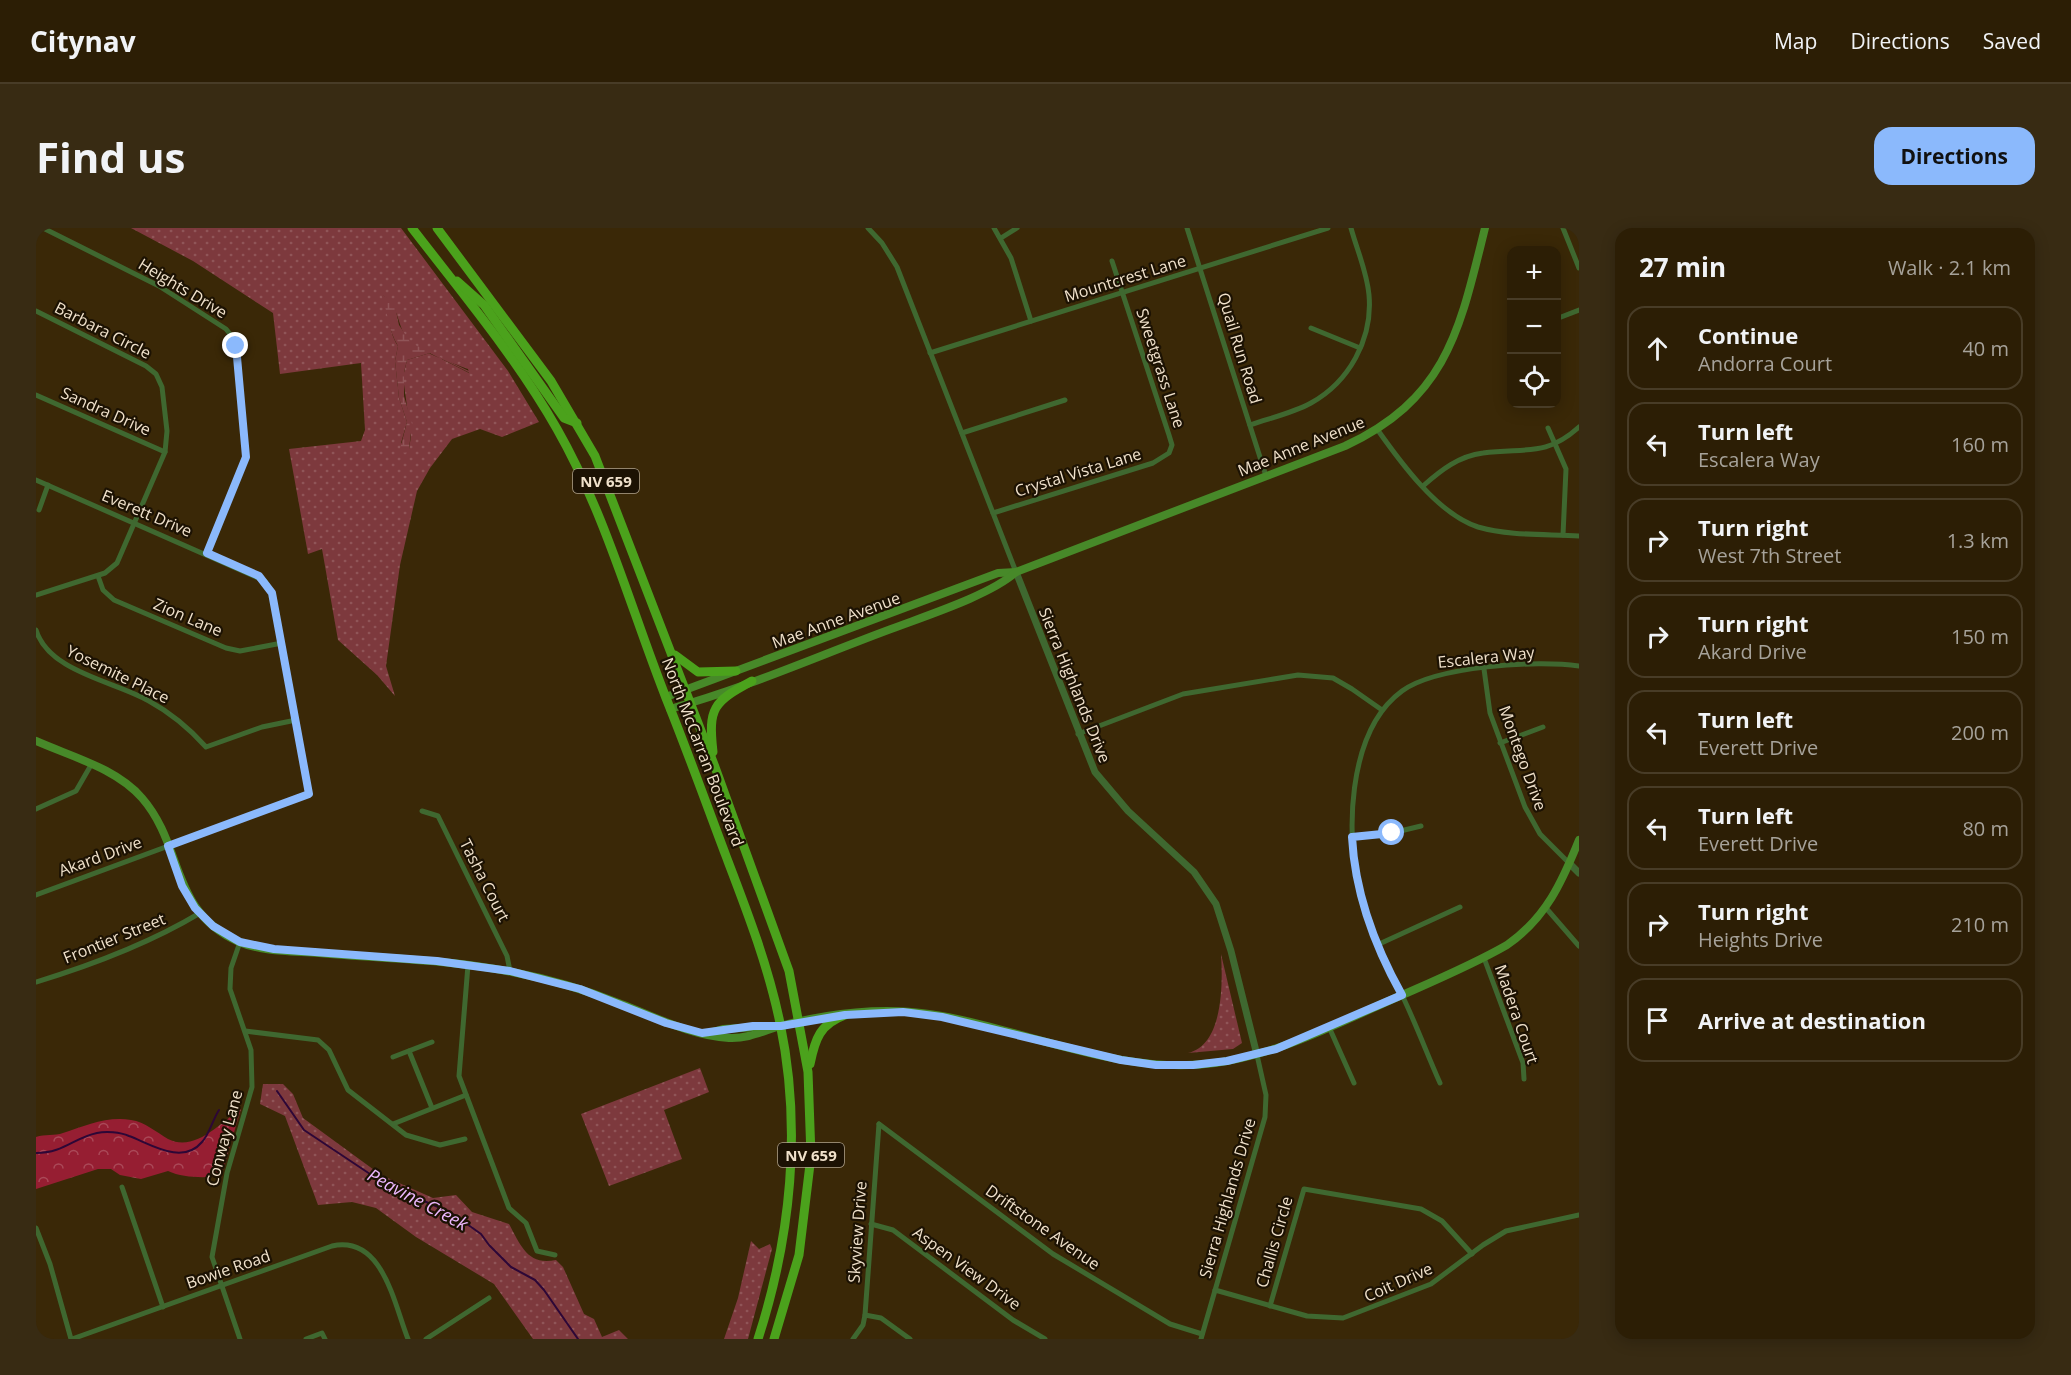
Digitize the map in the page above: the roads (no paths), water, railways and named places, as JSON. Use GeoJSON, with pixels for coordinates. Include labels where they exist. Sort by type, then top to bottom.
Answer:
{"type":"FeatureCollection","features":[{"type":"Feature","properties":{"kind":"main road","name":"North McCarran Boulevard"},"geometry":{"type":"LineString","coordinates":[[412,228],[518,367],[564,442],[594,507],[757,938],[781,1026],[790,1093],[790,1181],[784,1244],[758,1339]]}},
{"type":"Feature","properties":{"kind":"main road","name":"North McCarran Boulevard"},"geometry":{"type":"LineString","coordinates":[[437,228],[536,359],[577,423],[610,489],[782,945],[800,1022],[808,1072],[811,1156],[805,1220],[791,1288],[774,1339]]}},
{"type":"Feature","properties":{"kind":"main road","name":"Mae Anne Avenue"},"geometry":{"type":"LineString","coordinates":[[666,697],[998,573],[1016,572],[1345,446],[1377,429],[1418,394],[1449,350],[1462,317],[1485,228]]}},
{"type":"Feature","properties":{"kind":"main road"},"geometry":{"type":"LineString","coordinates":[[446,272],[484,305],[528,364],[560,413],[567,420],[577,423]]}},
{"type":"Feature","properties":{"kind":"main road","name":"Mae Anne Avenue"},"geometry":{"type":"LineString","coordinates":[[670,709],[752,681],[926,615],[1002,584],[1016,572]]}},
{"type":"Feature","properties":{"kind":"main road"},"geometry":{"type":"LineString","coordinates":[[665,635],[671,651],[690,669],[707,673],[736,671]]}},
{"type":"Feature","properties":{"kind":"main road"},"geometry":{"type":"LineString","coordinates":[[715,767],[710,724],[712,712],[723,698],[752,681]]}},
{"type":"Feature","properties":{"kind":"main road"},"geometry":{"type":"LineString","coordinates":[[36,741],[117,777],[137,793],[157,819],[182,886],[200,913],[223,933],[240,942],[274,949],[468,965],[510,971],[580,989],[666,1023],[724,1038],[752,1036],[781,1026],[845,1015],[897,1012],[928,1014],[1086,1053],[1156,1065],[1210,1064],[1257,1055],[1402,995],[1484,957],[1516,939],[1546,908],[1560,887],[1579,840]]}},
{"type":"Feature","properties":{"kind":"main road"},"geometry":{"type":"LineString","coordinates":[[808,1072],[819,1033],[832,1019],[845,1015]]}},
{"type":"Feature","properties":{"kind":"street","name":"Heights Drive"},"geometry":{"type":"LineString","coordinates":[[43,228],[159,286],[226,329],[234,339],[237,350],[246,457],[207,553]]}},
{"type":"Feature","properties":{"kind":"street","name":"Sierra Highlands Drive"},"geometry":{"type":"LineString","coordinates":[[868,228],[882,243],[897,267],[1078,734],[1095,772],[1115,798],[1194,872],[1216,904],[1234,962],[1266,1095],[1265,1117],[1201,1337]]}},
{"type":"Feature","properties":{"kind":"street"},"geometry":{"type":"LineString","coordinates":[[994,228],[1011,258],[1031,321]]}},
{"type":"Feature","properties":{"kind":"street"},"geometry":{"type":"LineString","coordinates":[[1001,238],[1017,228]]}},
{"type":"Feature","properties":{"kind":"street","name":"Quail Run Road"},"geometry":{"type":"LineString","coordinates":[[1187,228],[1266,476]]}},
{"type":"Feature","properties":{"kind":"street","name":"Mountcrest Lane"},"geometry":{"type":"LineString","coordinates":[[930,353],[1328,228]]}},
{"type":"Feature","properties":{"kind":"street"},"geometry":{"type":"LineString","coordinates":[[1250,425],[1298,409],[1322,396],[1341,380],[1360,348],[1368,323],[1369,295],[1351,228]]}},
{"type":"Feature","properties":{"kind":"street"},"geometry":{"type":"LineString","coordinates":[[1563,228],[1579,268]]}},
{"type":"Feature","properties":{"kind":"street","name":"Sweetgrass Lane"},"geometry":{"type":"LineString","coordinates":[[1112,261],[1172,445],[1169,453]]}},
{"type":"Feature","properties":{"kind":"street"},"geometry":{"type":"LineString","coordinates":[[1561,317],[1579,310]]}},
{"type":"Feature","properties":{"kind":"street","name":"Barbara Circle"},"geometry":{"type":"LineString","coordinates":[[36,311],[146,366],[156,374],[162,387],[167,431],[165,452]]}},
{"type":"Feature","properties":{"kind":"street"},"geometry":{"type":"LineString","coordinates":[[1311,328],[1360,348]]}},
{"type":"Feature","properties":{"kind":"street","name":"Sandra Drive"},"geometry":{"type":"LineString","coordinates":[[36,395],[165,452]]}},
{"type":"Feature","properties":{"kind":"street"},"geometry":{"type":"LineString","coordinates":[[962,433],[1065,400]]}},
{"type":"Feature","properties":{"kind":"street"},"geometry":{"type":"LineString","coordinates":[[1423,486],[1447,466],[1471,456],[1532,451],[1556,443],[1579,427]]}},
{"type":"Feature","properties":{"kind":"street"},"geometry":{"type":"LineString","coordinates":[[1377,429],[1423,486],[1448,512],[1475,525],[1493,530],[1579,536]]}},
{"type":"Feature","properties":{"kind":"street"},"geometry":{"type":"LineString","coordinates":[[1548,429],[1563,458],[1567,479],[1563,535]]}},
{"type":"Feature","properties":{"kind":"street"},"geometry":{"type":"LineString","coordinates":[[36,596],[98,576],[117,563],[165,452]]}},
{"type":"Feature","properties":{"kind":"street","name":"Crystal Vista Lane"},"geometry":{"type":"LineString","coordinates":[[993,513],[1153,463],[1169,453]]}},
{"type":"Feature","properties":{"kind":"street","name":"Everett Drive"},"geometry":{"type":"LineString","coordinates":[[36,480],[207,553],[265,581],[272,593],[309,794]]}},
{"type":"Feature","properties":{"kind":"street"},"geometry":{"type":"LineString","coordinates":[[39,510],[48,485]]}},
{"type":"Feature","properties":{"kind":"street","name":"Zion Lane"},"geometry":{"type":"LineString","coordinates":[[98,576],[103,590],[114,600],[226,648],[240,651],[282,643]]}},
{"type":"Feature","properties":{"kind":"street","name":"Yosemite Place"},"geometry":{"type":"LineString","coordinates":[[36,630],[45,649],[58,661],[148,700],[180,721],[206,747],[262,727],[296,720]]}},
{"type":"Feature","properties":{"kind":"street","name":"Escalera Way"},"geometry":{"type":"LineString","coordinates":[[1440,1083],[1402,995],[1377,945],[1361,900],[1352,837],[1358,771],[1371,732],[1382,710],[1400,692],[1421,680],[1436,675],[1550,664],[1579,666]]}},
{"type":"Feature","properties":{"kind":"street","name":"Montego Drive"},"geometry":{"type":"LineString","coordinates":[[1484,669],[1490,713],[1529,816],[1540,834],[1579,873]]}},
{"type":"Feature","properties":{"kind":"street"},"geometry":{"type":"LineString","coordinates":[[1078,734],[1197,690],[1298,675],[1333,678],[1353,688],[1382,710]]}},
{"type":"Feature","properties":{"kind":"street"},"geometry":{"type":"LineString","coordinates":[[1500,743],[1543,727]]}},
{"type":"Feature","properties":{"kind":"street"},"geometry":{"type":"LineString","coordinates":[[36,808],[76,791],[91,765]]}},
{"type":"Feature","properties":{"kind":"street","name":"Akard Drive"},"geometry":{"type":"LineString","coordinates":[[36,894],[309,794]]}},
{"type":"Feature","properties":{"kind":"street","name":"Tasha Court"},"geometry":{"type":"LineString","coordinates":[[422,811],[438,816],[507,956],[510,971]]}},
{"type":"Feature","properties":{"kind":"street"},"geometry":{"type":"LineString","coordinates":[[1352,837],[1392,833],[1421,826]]}},
{"type":"Feature","properties":{"kind":"street"},"geometry":{"type":"LineString","coordinates":[[1377,945],[1460,908]]}},
{"type":"Feature","properties":{"kind":"street"},"geometry":{"type":"LineString","coordinates":[[1546,908],[1579,946]]}},
{"type":"Feature","properties":{"kind":"street","name":"Frontier Street"},"geometry":{"type":"LineString","coordinates":[[36,982],[69,972],[169,931],[200,913]]}},
{"type":"Feature","properties":{"kind":"street","name":"Conway Lane"},"geometry":{"type":"LineString","coordinates":[[240,942],[231,968],[230,989],[245,1031],[253,1064],[252,1087],[227,1173],[212,1247],[213,1266],[240,1339]]}},
{"type":"Feature","properties":{"kind":"street","name":"Madera Court"},"geometry":{"type":"LineString","coordinates":[[1484,957],[1523,1064],[1524,1079]]}},
{"type":"Feature","properties":{"kind":"street"},"geometry":{"type":"LineString","coordinates":[[468,965],[459,1076],[509,1208],[526,1223],[537,1251],[555,1255]]}},
{"type":"Feature","properties":{"kind":"street"},"geometry":{"type":"LineString","coordinates":[[1329,1027],[1354,1083]]}},
{"type":"Feature","properties":{"kind":"street"},"geometry":{"type":"LineString","coordinates":[[245,1031],[318,1040],[329,1050],[348,1090],[406,1135],[430,1144],[440,1145],[465,1139]]}},
{"type":"Feature","properties":{"kind":"street"},"geometry":{"type":"LineString","coordinates":[[393,1058],[432,1042]]}},
{"type":"Feature","properties":{"kind":"street"},"geometry":{"type":"LineString","coordinates":[[409,1051],[432,1108]]}},
{"type":"Feature","properties":{"kind":"street"},"geometry":{"type":"LineString","coordinates":[[393,1124],[466,1095]]}},
{"type":"Feature","properties":{"kind":"street","name":"Skyview Drive"},"geometry":{"type":"LineString","coordinates":[[853,1339],[863,1325],[865,1315],[879,1124]]}},
{"type":"Feature","properties":{"kind":"street","name":"Driftstone Avenue"},"geometry":{"type":"LineString","coordinates":[[879,1124],[1053,1254],[1170,1324],[1201,1337]]}},
{"type":"Feature","properties":{"kind":"street"},"geometry":{"type":"LineString","coordinates":[[122,1187],[163,1307]]}},
{"type":"Feature","properties":{"kind":"street","name":"Challis Circle"},"geometry":{"type":"LineString","coordinates":[[1270,1306],[1304,1190],[1409,1205],[1443,1221],[1472,1254]]}},
{"type":"Feature","properties":{"kind":"street","name":"Coit Drive"},"geometry":{"type":"LineString","coordinates":[[1215,1290],[1318,1318],[1355,1315],[1431,1284],[1506,1231],[1579,1215]]}},
{"type":"Feature","properties":{"kind":"street","name":"Aspen View Drive"},"geometry":{"type":"LineString","coordinates":[[871,1224],[893,1230],[1013,1320],[1045,1339]]}},
{"type":"Feature","properties":{"kind":"street"},"geometry":{"type":"LineString","coordinates":[[36,1228],[50,1264],[71,1339]]}},
{"type":"Feature","properties":{"kind":"street","name":"Bowie Road"},"geometry":{"type":"LineString","coordinates":[[71,1339],[340,1244],[363,1250],[375,1261],[383,1275],[408,1339]]}},
{"type":"Feature","properties":{"kind":"street"},"geometry":{"type":"LineString","coordinates":[[426,1339],[489,1298]]}},
{"type":"Feature","properties":{"kind":"street"},"geometry":{"type":"LineString","coordinates":[[865,1315],[881,1318],[910,1339]]}},
{"type":"Feature","properties":{"kind":"street"},"geometry":{"type":"LineString","coordinates":[[306,1339],[323,1336]]}},
{"type":"Feature","properties":{"kind":"waterway","name":"Peavine Creek"},"geometry":{"type":"LineString","coordinates":[[277,1091],[304,1130],[388,1186],[450,1212],[481,1234],[511,1267],[535,1280],[578,1339]]}},
{"type":"Feature","properties":{"kind":"waterway","name":"Peavine Creek"},"geometry":{"type":"LineString","coordinates":[[36,1153],[54,1151],[101,1132],[125,1135],[166,1151],[185,1152],[194,1149],[202,1142],[219,1110]]}}]}
